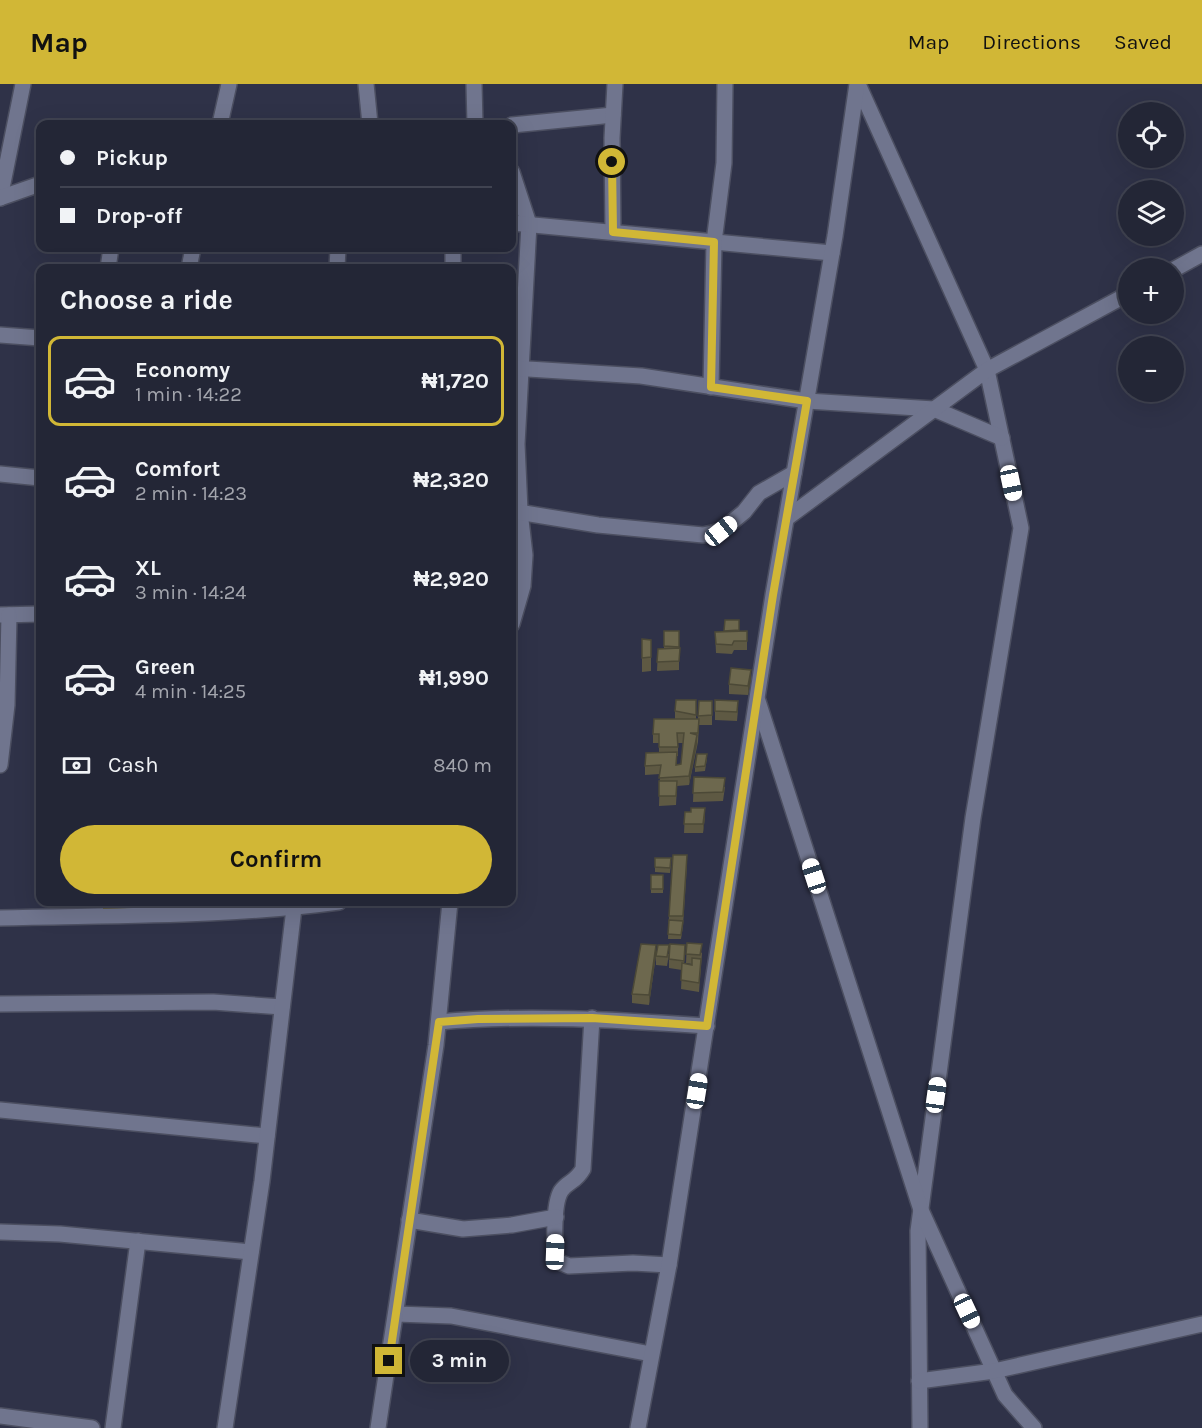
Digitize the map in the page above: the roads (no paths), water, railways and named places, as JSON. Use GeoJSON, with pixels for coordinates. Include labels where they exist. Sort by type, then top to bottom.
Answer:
{"type":"FeatureCollection","features":[{"type":"Feature","properties":{"kind":"street"},"geometry":{"type":"LineString","coordinates":[[0,198],[23,84]]}},
{"type":"Feature","properties":{"kind":"street"},"geometry":{"type":"LineString","coordinates":[[221,120],[229,84]]}},
{"type":"Feature","properties":{"kind":"street"},"geometry":{"type":"LineString","coordinates":[[366,84],[372,120]]}},
{"type":"Feature","properties":{"kind":"street"},"geometry":{"type":"LineString","coordinates":[[474,84],[476,120]]}},
{"type":"Feature","properties":{"kind":"street"},"geometry":{"type":"LineString","coordinates":[[613,232],[615,84]]}},
{"type":"Feature","properties":{"kind":"street"},"geometry":{"type":"LineString","coordinates":[[711,387],[714,242],[724,163],[725,84]]}},
{"type":"Feature","properties":{"kind":"street"},"geometry":{"type":"LineString","coordinates":[[638,1428],[669,1265],[794,473],[832,253],[857,84]]}},
{"type":"Feature","properties":{"kind":"street"},"geometry":{"type":"LineString","coordinates":[[857,84],[987,370],[1021,528],[973,818],[918,1231],[920,1428]]}},
{"type":"Feature","properties":{"kind":"street"},"geometry":{"type":"LineString","coordinates":[[516,125],[613,115]]}},
{"type":"Feature","properties":{"kind":"street"},"geometry":{"type":"LineString","coordinates":[[516,184],[529,224],[516,407]]}},
{"type":"Feature","properties":{"kind":"street"},"geometry":{"type":"LineString","coordinates":[[0,198],[36,185]]}},
{"type":"Feature","properties":{"kind":"street"},"geometry":{"type":"LineString","coordinates":[[516,223],[832,253]]}},
{"type":"Feature","properties":{"kind":"street"},"geometry":{"type":"LineString","coordinates":[[1184,264],[1202,254]]}},
{"type":"Feature","properties":{"kind":"street"},"geometry":{"type":"LineString","coordinates":[[787,518],[987,370],[1118,299]]}},
{"type":"Feature","properties":{"kind":"street"},"geometry":{"type":"LineString","coordinates":[[0,335],[36,338]]}},
{"type":"Feature","properties":{"kind":"street"},"geometry":{"type":"LineString","coordinates":[[518,368],[641,376],[807,401],[934,409],[1002,438]]}},
{"type":"Feature","properties":{"kind":"street"},"geometry":{"type":"LineString","coordinates":[[516,610],[523,586],[525,555],[516,511],[598,525],[703,535],[721,531],[744,512],[759,493],[794,473]]}},
{"type":"Feature","properties":{"kind":"street"},"geometry":{"type":"LineString","coordinates":[[0,474],[36,478]]}},
{"type":"Feature","properties":{"kind":"street"},"geometry":{"type":"LineString","coordinates":[[0,765],[4,704],[4,615],[36,614]]}},
{"type":"Feature","properties":{"kind":"street"},"geometry":{"type":"LineString","coordinates":[[758,698],[921,1210],[1005,1395],[1034,1428]]}},
{"type":"Feature","properties":{"kind":"street"},"geometry":{"type":"LineString","coordinates":[[0,918],[57,909],[294,908],[309,906]]}},
{"type":"Feature","properties":{"kind":"street"},"geometry":{"type":"LineString","coordinates":[[378,1428],[397,1314],[439,1022],[450,906]]}},
{"type":"Feature","properties":{"kind":"street"},"geometry":{"type":"LineString","coordinates":[[225,1428],[267,1136],[294,908]]}},
{"type":"Feature","properties":{"kind":"street"},"geometry":{"type":"LineString","coordinates":[[0,1004],[213,1002],[282,1006]]}},
{"type":"Feature","properties":{"kind":"street"},"geometry":{"type":"LineString","coordinates":[[439,1022],[478,1019],[592,1018],[707,1026]]}},
{"type":"Feature","properties":{"kind":"street"},"geometry":{"type":"LineString","coordinates":[[592,1018],[583,1169],[576,1181],[565,1186],[559,1194],[556,1217],[557,1261],[569,1266],[633,1263],[669,1265]]}},
{"type":"Feature","properties":{"kind":"street"},"geometry":{"type":"LineString","coordinates":[[0,1110],[267,1136]]}},
{"type":"Feature","properties":{"kind":"street"},"geometry":{"type":"LineString","coordinates":[[409,1220],[463,1229],[512,1225],[556,1217]]}},
{"type":"Feature","properties":{"kind":"street"},"geometry":{"type":"LineString","coordinates":[[0,1232],[138,1241],[251,1252]]}},
{"type":"Feature","properties":{"kind":"street"},"geometry":{"type":"LineString","coordinates":[[112,1428],[138,1241]]}},
{"type":"Feature","properties":{"kind":"street"},"geometry":{"type":"LineString","coordinates":[[397,1314],[451,1316],[651,1354]]}},
{"type":"Feature","properties":{"kind":"street"},"geometry":{"type":"LineString","coordinates":[[919,1381],[994,1371],[1202,1324]]}},
{"type":"Feature","properties":{"kind":"street"},"geometry":{"type":"LineString","coordinates":[[0,1416],[92,1428]]}}]}
